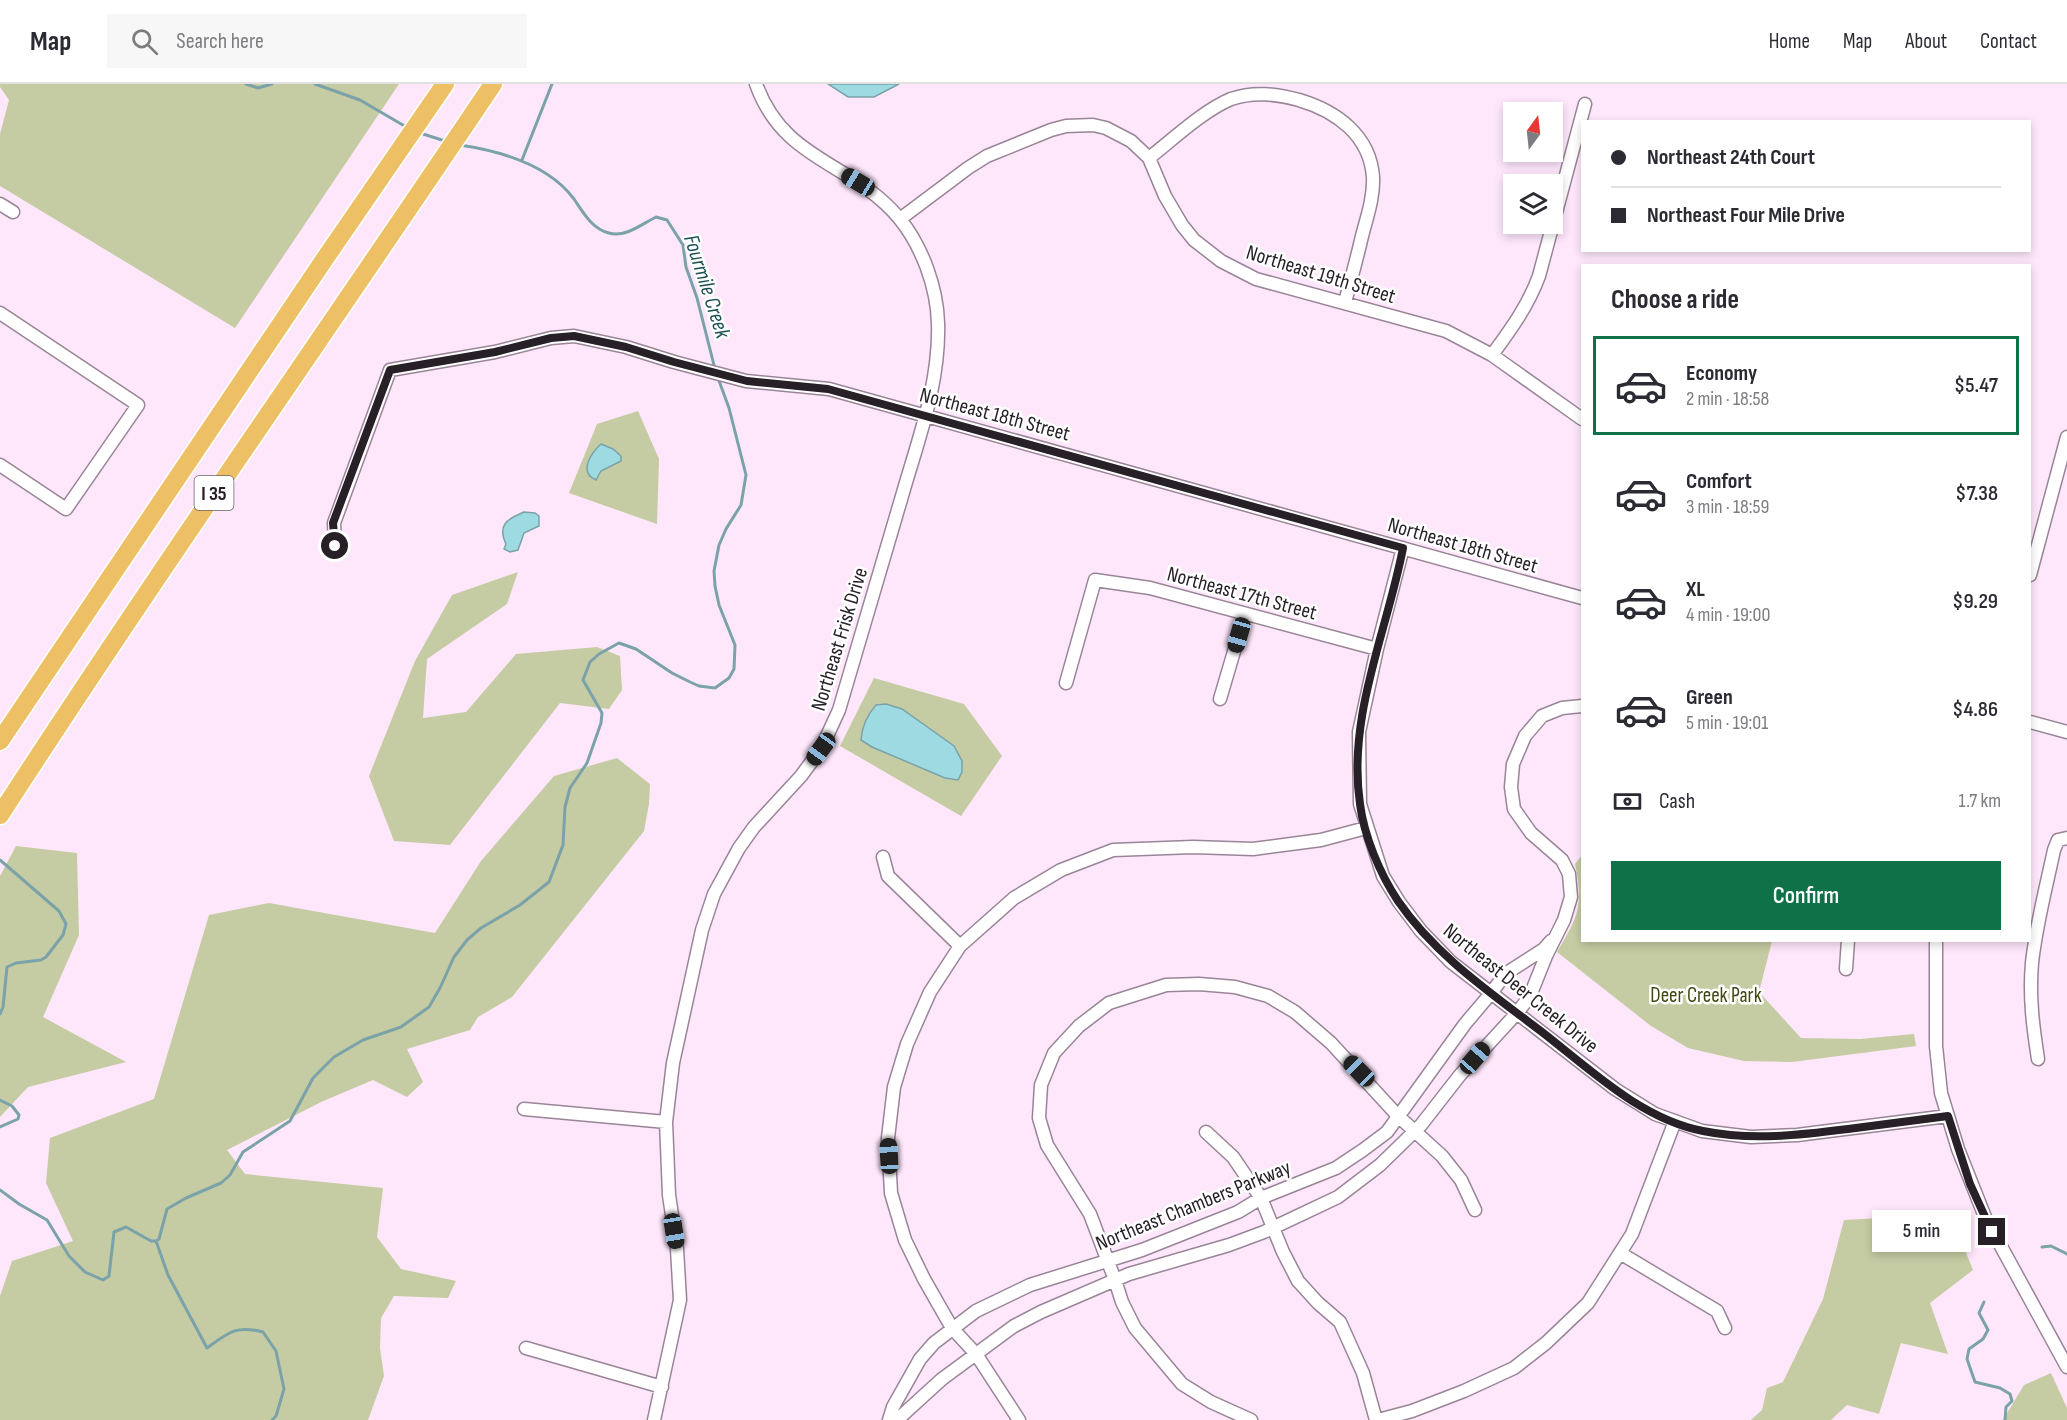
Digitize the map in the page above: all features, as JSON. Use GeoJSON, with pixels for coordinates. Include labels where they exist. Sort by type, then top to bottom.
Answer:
{"type":"FeatureCollection","features":[{"type":"Feature","properties":{"kind":"highway","name":"I 35"},"geometry":{"type":"LineString","coordinates":[[0,815],[265,418],[493,84]]}},
{"type":"Feature","properties":{"kind":"highway","name":"I 35"},"geometry":{"type":"LineString","coordinates":[[0,741],[443,88]]}},
{"type":"Feature","properties":{"kind":"street","name":"Northeast Frisk Drive"},"geometry":{"type":"LineString","coordinates":[[654,1420],[680,1300],[677,1249],[669,1195],[666,1122],[673,1063],[702,930],[714,894],[739,848],[754,827],[801,776],[821,749],[831,730],[839,710],[926,415],[938,358],[936,303],[926,266],[900,219],[877,196],[858,182],[798,145],[775,122],[756,84]]}},
{"type":"Feature","properties":{"kind":"street"},"geometry":{"type":"LineString","coordinates":[[1149,158],[1211,111],[1244,96],[1270,94],[1285,96],[1315,105],[1336,116],[1357,135],[1364,147],[1373,176],[1369,210],[1345,302]]}},
{"type":"Feature","properties":{"kind":"street"},"geometry":{"type":"LineString","coordinates":[[1582,120],[1586,104]]}},
{"type":"Feature","properties":{"kind":"street"},"geometry":{"type":"LineString","coordinates":[[1492,354],[1525,307],[1539,276],[1581,122]]}},
{"type":"Feature","properties":{"kind":"street","name":"Northeast 19th Street"},"geometry":{"type":"LineString","coordinates":[[900,219],[987,156],[1059,128],[1080,125],[1106,128],[1131,141],[1149,158],[1165,196],[1182,225],[1207,251],[1240,272],[1256,279],[1446,331],[1492,354],[1581,418]]}},
{"type":"Feature","properties":{"kind":"street"},"geometry":{"type":"LineString","coordinates":[[0,205],[13,212]]}},
{"type":"Feature","properties":{"kind":"street"},"geometry":{"type":"LineString","coordinates":[[0,313],[138,405],[66,509],[0,465]]}},
{"type":"Feature","properties":{"kind":"street","name":"Northeast 18th Street"},"geometry":{"type":"LineString","coordinates":[[335,546],[333,523],[390,370],[495,352],[551,338],[574,336],[626,347],[747,381],[828,389],[1581,598]]}},
{"type":"Feature","properties":{"kind":"street"},"geometry":{"type":"LineString","coordinates":[[2031,571],[2067,437]]}},
{"type":"Feature","properties":{"kind":"street","name":"Northeast Deer Creek Drive"},"geometry":{"type":"LineString","coordinates":[[1403,548],[1359,732],[1360,804],[1383,876],[1421,931],[1451,962],[1615,1089],[1655,1114],[1702,1131],[1751,1137],[1797,1135],[1948,1116]]}},
{"type":"Feature","properties":{"kind":"street","name":"Northeast 17th Street"},"geometry":{"type":"LineString","coordinates":[[1066,683],[1095,580],[1150,588],[1377,649]]}},
{"type":"Feature","properties":{"kind":"street"},"geometry":{"type":"LineString","coordinates":[[1220,699],[1245,614]]}},
{"type":"Feature","properties":{"kind":"street"},"geometry":{"type":"LineString","coordinates":[[1517,1013],[1530,996],[1564,920],[1571,897],[1569,874],[1562,860],[1531,833],[1514,809],[1511,787],[1513,764],[1525,736],[1542,716],[1562,708],[1581,706]]}},
{"type":"Feature","properties":{"kind":"street"},"geometry":{"type":"LineString","coordinates":[[2031,722],[2067,732]]}},
{"type":"Feature","properties":{"kind":"street"},"geometry":{"type":"LineString","coordinates":[[1019,1420],[976,1354],[952,1328],[924,1279],[905,1240],[891,1193],[888,1138],[894,1087],[907,1044],[930,992],[960,946],[1014,898],[1061,870],[1113,850],[1193,847],[1253,849],[1321,840],[1366,828]]}},
{"type":"Feature","properties":{"kind":"street"},"geometry":{"type":"LineString","coordinates":[[2037,1059],[2031,1008],[2033,931],[2054,850],[2058,840],[2066,838]]}},
{"type":"Feature","properties":{"kind":"street"},"geometry":{"type":"LineString","coordinates":[[884,857],[888,876],[960,946]]}},
{"type":"Feature","properties":{"kind":"street"},"geometry":{"type":"LineString","coordinates":[[1492,992],[1504,974],[1544,949],[1554,938]]}},
{"type":"Feature","properties":{"kind":"street"},"geometry":{"type":"LineString","coordinates":[[1846,969],[1848,942]]}},
{"type":"Feature","properties":{"kind":"street"},"geometry":{"type":"LineString","coordinates":[[1936,942],[1936,1046],[1941,1093],[1948,1116],[1970,1184],[1985,1217],[2067,1367]]}},
{"type":"Feature","properties":{"kind":"street"},"geometry":{"type":"LineString","coordinates":[[1251,1420],[1225,1415],[1211,1402],[1182,1384],[1135,1328],[1122,1302],[1090,1214],[1047,1145],[1039,1118],[1041,1085],[1054,1053],[1079,1026],[1110,1003],[1166,985],[1199,984],[1235,987],[1268,996],[1295,1012],[1331,1043],[1398,1116],[1442,1156],[1461,1180],[1475,1210]]}},
{"type":"Feature","properties":{"kind":"street","name":"Northeast Chambers Parkway"},"geometry":{"type":"LineString","coordinates":[[889,1420],[892,1407],[920,1359],[934,1343],[976,1311],[1030,1285],[1108,1261],[1238,1212],[1261,1198],[1336,1168],[1387,1132],[1465,1024],[1492,992]]}},
{"type":"Feature","properties":{"kind":"street","name":"Northeast Chambers Parkway"},"geometry":{"type":"LineString","coordinates":[[897,1420],[936,1384],[976,1354],[1014,1326],[1041,1312],[1115,1280],[1229,1245],[1338,1197],[1380,1165],[1415,1131],[1475,1058],[1517,1013]]}},
{"type":"Feature","properties":{"kind":"street"},"geometry":{"type":"LineString","coordinates":[[524,1109],[666,1122]]}},
{"type":"Feature","properties":{"kind":"street"},"geometry":{"type":"LineString","coordinates":[[1206,1132],[1233,1157],[1261,1198],[1298,1281],[1340,1322],[1363,1373],[1377,1420],[1422,1407],[1514,1368],[1546,1343],[1588,1303],[1632,1234],[1675,1121]]}},
{"type":"Feature","properties":{"kind":"street"},"geometry":{"type":"LineString","coordinates":[[1620,1253],[1717,1311],[1725,1328]]}},
{"type":"Feature","properties":{"kind":"street"},"geometry":{"type":"LineString","coordinates":[[526,1348],[662,1387]]}},
{"type":"Feature","properties":{"kind":"green space"},"geometry":{"type":"Polygon","coordinates":[[[0,84],[399,84],[235,328],[0,186],[0,134],[9,100],[0,84]]]}},
{"type":"Feature","properties":{"kind":"green space"},"geometry":{"type":"Polygon","coordinates":[[[638,411],[659,459],[657,524],[569,493],[597,424],[638,411]]]}},
{"type":"Feature","properties":{"kind":"green space"},"geometry":{"type":"Polygon","coordinates":[[[518,572],[507,604],[427,659],[423,718],[466,712],[516,654],[597,647],[620,656],[622,690],[609,709],[560,703],[450,845],[394,841],[369,776],[415,661],[452,595],[518,572]]]}},
{"type":"Feature","properties":{"kind":"green space"},"geometry":{"type":"Polygon","coordinates":[[[874,678],[964,704],[1002,756],[961,816],[840,746],[874,678]]]}},
{"type":"Feature","properties":{"kind":"green space"},"geometry":{"type":"Polygon","coordinates":[[[617,758],[650,784],[644,831],[512,997],[478,1017],[470,1030],[407,1049],[423,1082],[407,1097],[373,1080],[321,1102],[227,1150],[245,1174],[383,1188],[377,1237],[401,1269],[456,1281],[448,1298],[394,1296],[381,1318],[380,1348],[384,1376],[368,1420],[0,1420],[0,1296],[12,1261],[73,1241],[46,1183],[50,1138],[154,1099],[209,915],[269,903],[435,933],[481,861],[554,776],[617,758]]]}},
{"type":"Feature","properties":{"kind":"green space"},"geometry":{"type":"Polygon","coordinates":[[[16,846],[77,853],[79,935],[43,1017],[126,1062],[28,1087],[0,1117],[0,876],[16,846]]]}},
{"type":"Feature","properties":{"kind":"green space","name":"Deer Creek Park"},"geometry":{"type":"Polygon","coordinates":[[[1581,856],[1581,942],[1772,942],[1759,992],[1801,1038],[1860,1039],[1914,1034],[1916,1046],[1792,1062],[1744,1061],[1688,1048],[1651,1026],[1557,952],[1577,911],[1579,891],[1575,864],[1581,856]]]}},
{"type":"Feature","properties":{"kind":"green space"},"geometry":{"type":"Polygon","coordinates":[[[1882,1218],[1908,1232],[1958,1233],[1973,1270],[1930,1303],[1948,1354],[1901,1343],[1879,1414],[1847,1405],[1831,1420],[1751,1420],[1762,1410],[1767,1388],[1783,1382],[1823,1299],[1844,1220],[1882,1218]]]}},
{"type":"Feature","properties":{"kind":"green space"},"geometry":{"type":"Polygon","coordinates":[[[2051,1373],[2067,1408],[2067,1420],[2003,1420],[2024,1385],[2051,1373]]]}},
{"type":"Feature","properties":{"kind":"water"},"geometry":{"type":"Polygon","coordinates":[[[828,84],[899,84],[874,97],[848,97],[828,84]]]}},
{"type":"Feature","properties":{"kind":"water"},"geometry":{"type":"Polygon","coordinates":[[[601,444],[613,449],[621,456],[621,461],[601,471],[596,480],[591,477],[587,467],[593,452],[601,444]]]}},
{"type":"Feature","properties":{"kind":"water"},"geometry":{"type":"Polygon","coordinates":[[[524,512],[535,513],[539,516],[539,526],[524,533],[518,550],[510,552],[504,549],[506,544],[503,527],[508,520],[524,512]]]}},
{"type":"Feature","properties":{"kind":"water"},"geometry":{"type":"Polygon","coordinates":[[[886,704],[902,709],[954,746],[962,761],[962,772],[958,780],[945,778],[872,747],[861,740],[864,725],[870,713],[876,705],[886,704]]]}},
{"type":"Feature","properties":{"kind":"waterway","name":"Fourmile Creek"},"geometry":{"type":"LineString","coordinates":[[246,84],[258,88],[272,84]]}},
{"type":"Feature","properties":{"kind":"waterway","name":"Fourmile Creek"},"geometry":{"type":"LineString","coordinates":[[315,84],[360,100],[408,128]]}},
{"type":"Feature","properties":{"kind":"waterway"},"geometry":{"type":"LineString","coordinates":[[522,160],[552,84]]}},
{"type":"Feature","properties":{"kind":"waterway","name":"Fourmile Creek"},"geometry":{"type":"LineString","coordinates":[[420,133],[445,141]]}},
{"type":"Feature","properties":{"kind":"waterway","name":"Fourmile Creek"},"geometry":{"type":"LineString","coordinates":[[460,145],[507,155],[537,168],[563,187],[588,219],[603,231],[621,234],[656,217],[667,220],[683,245],[686,267],[697,298],[715,369]]}},
{"type":"Feature","properties":{"kind":"waterway","name":"Fourmile Creek"},"geometry":{"type":"LineString","coordinates":[[156,1241],[159,1239],[167,1209],[221,1183],[230,1175],[243,1152],[290,1121],[313,1078],[334,1057],[363,1040],[401,1027],[429,1007],[454,957],[467,940],[481,928],[520,905],[549,882],[563,845],[565,807],[570,788],[587,763],[601,723],[602,713],[583,680],[590,662],[619,643],[636,649],[672,673],[699,686],[715,688],[729,678],[734,669],[735,645],[719,605],[714,571],[719,545],[741,505],[746,475],[729,408],[718,378]]}},
{"type":"Feature","properties":{"kind":"waterway"},"geometry":{"type":"LineString","coordinates":[[0,860],[59,911],[66,924],[63,935],[46,957],[7,967],[3,1007],[0,1014]]}},
{"type":"Feature","properties":{"kind":"waterway"},"geometry":{"type":"LineString","coordinates":[[0,1100],[12,1106],[19,1115],[18,1119],[0,1127]]}},
{"type":"Feature","properties":{"kind":"waterway"},"geometry":{"type":"LineString","coordinates":[[0,1190],[47,1220],[69,1256],[85,1272],[103,1280],[109,1276],[114,1232],[126,1227],[151,1241],[156,1241]]}},
{"type":"Feature","properties":{"kind":"waterway","name":"Fourmile Creek"},"geometry":{"type":"LineString","coordinates":[[156,1241],[168,1275],[207,1348],[233,1331],[246,1329],[263,1332],[276,1351],[284,1389],[276,1416],[272,1420]]}},
{"type":"Feature","properties":{"kind":"waterway"},"geometry":{"type":"LineString","coordinates":[[2042,1247],[2051,1246],[2067,1254]]}},
{"type":"Feature","properties":{"kind":"waterway"},"geometry":{"type":"LineString","coordinates":[[1984,1302],[1979,1313],[1988,1330],[1983,1339],[1969,1349],[1967,1359],[1975,1382],[2000,1388],[2010,1394],[2012,1401],[2006,1407],[2005,1420]]}},
{"type":"Feature","properties":{"kind":"route"},"geometry":{"type":"LineString","coordinates":[[335,546],[333,523],[390,370],[495,352],[551,338],[574,336],[626,347],[747,381],[828,389],[1403,548],[1359,732],[1358,763],[1360,804],[1383,876],[1421,931],[1451,962],[1615,1089],[1655,1114],[1702,1131],[1751,1137],[1797,1135],[1948,1116],[1970,1184],[1992,1232]]}}]}
